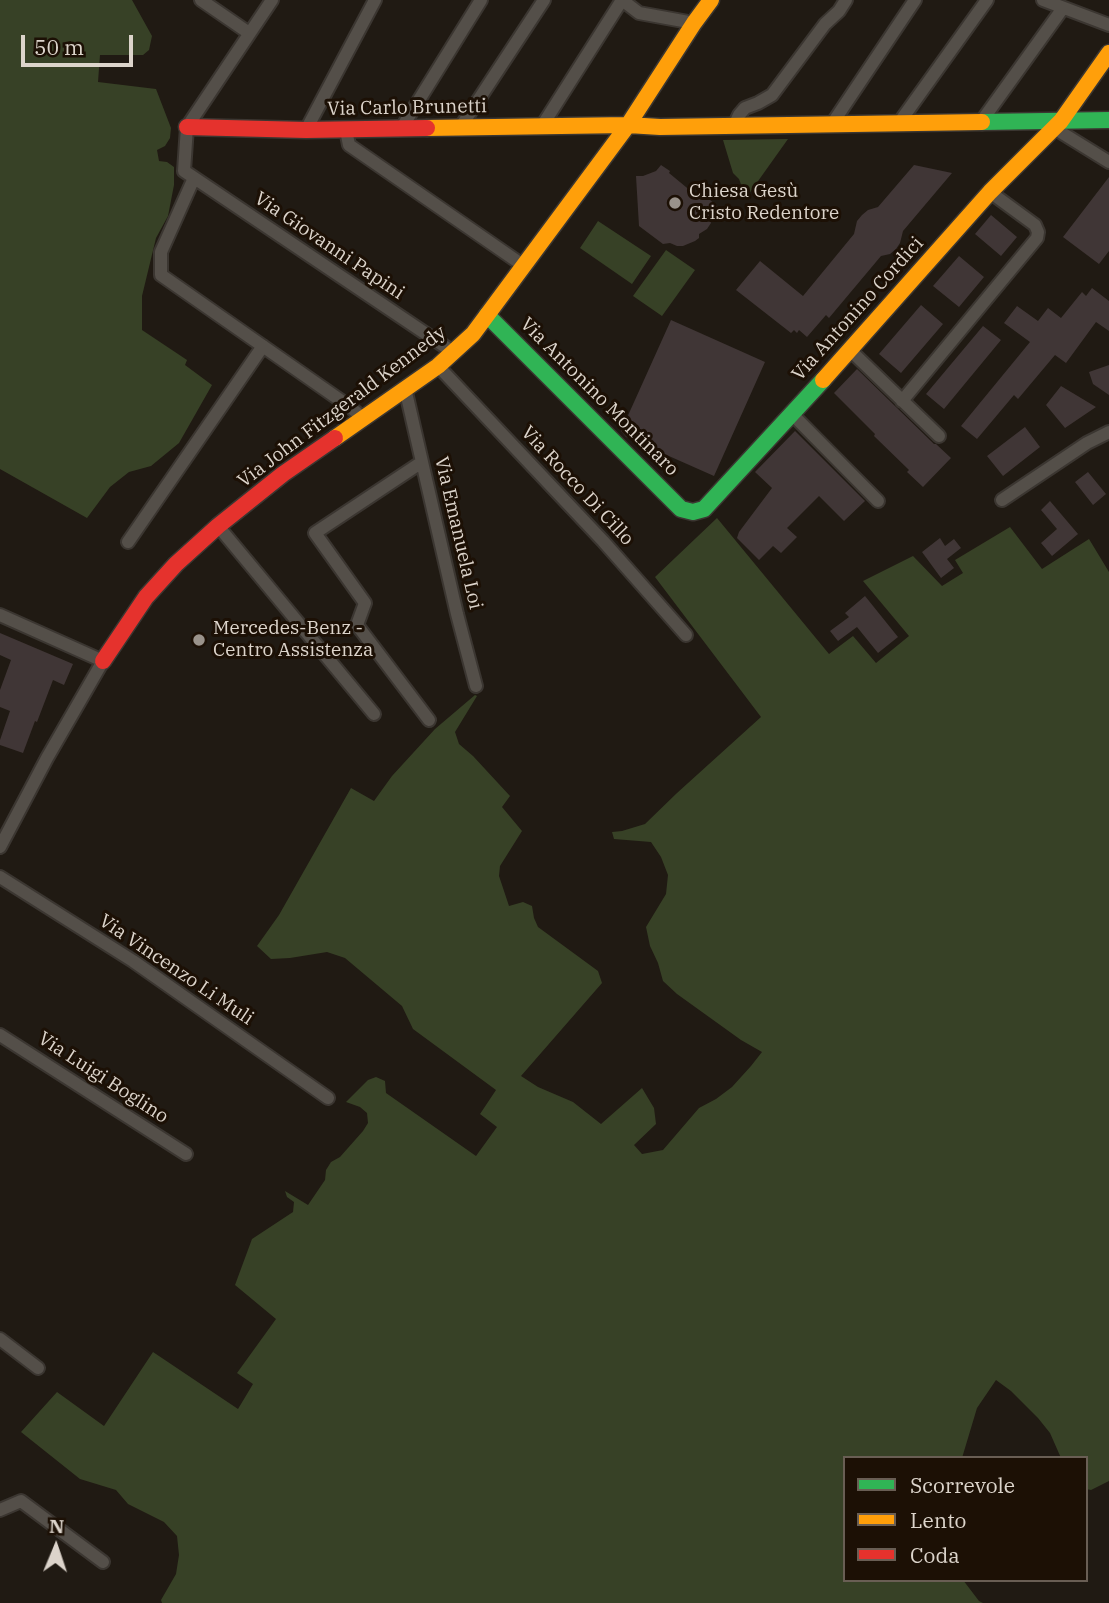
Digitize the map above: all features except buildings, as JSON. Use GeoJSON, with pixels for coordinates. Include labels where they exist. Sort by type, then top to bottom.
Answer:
{"type":"FeatureCollection","features":[{"type":"Feature","properties":{"kind":"street"},"geometry":{"type":"LineString","coordinates":[[201,0],[249,33]]}},
{"type":"Feature","properties":{"kind":"street"},"geometry":{"type":"LineString","coordinates":[[272,0],[187,127],[189,175],[161,252],[161,275],[363,418]]}},
{"type":"Feature","properties":{"kind":"street"},"geometry":{"type":"LineString","coordinates":[[306,130],[375,0]]}},
{"type":"Feature","properties":{"kind":"street"},"geometry":{"type":"LineString","coordinates":[[401,129],[481,0]]}},
{"type":"Feature","properties":{"kind":"street"},"geometry":{"type":"LineString","coordinates":[[460,128],[544,0]]}},
{"type":"Feature","properties":{"kind":"street"},"geometry":{"type":"LineString","coordinates":[[542,126],[622,0],[639,13],[694,23]]}},
{"type":"Feature","properties":{"kind":"street","name":"Via John Fitzgerald Kennedy"},"geometry":{"type":"LineString","coordinates":[[103,662],[146,597],[176,564],[218,526],[283,474],[438,366],[473,334],[628,125],[711,0]]}},
{"type":"Feature","properties":{"kind":"street"},"geometry":{"type":"LineString","coordinates":[[734,126],[745,108],[772,95],[846,0]]}},
{"type":"Feature","properties":{"kind":"street"},"geometry":{"type":"LineString","coordinates":[[832,124],[915,0]]}},
{"type":"Feature","properties":{"kind":"street"},"geometry":{"type":"LineString","coordinates":[[899,123],[987,0]]}},
{"type":"Feature","properties":{"kind":"street"},"geometry":{"type":"LineString","coordinates":[[1043,0],[1109,26]]}},
{"type":"Feature","properties":{"kind":"street"},"geometry":{"type":"LineString","coordinates":[[981,122],[1063,8]]}},
{"type":"Feature","properties":{"kind":"street","name":"Via Antonino Cordici"},"geometry":{"type":"LineString","coordinates":[[681,509],[693,512],[704,509],[990,192],[1057,124],[1109,53]]}},
{"type":"Feature","properties":{"kind":"street","name":"Via Carlo Brunetti"},"geometry":{"type":"LineString","coordinates":[[187,127],[346,130],[981,122],[1057,124],[1109,120]]}},
{"type":"Feature","properties":{"kind":"street"},"geometry":{"type":"LineString","coordinates":[[1057,124],[1109,162]]}},
{"type":"Feature","properties":{"kind":"street"},"geometry":{"type":"LineString","coordinates":[[346,130],[349,145],[524,265]]}},
{"type":"Feature","properties":{"kind":"street","name":"Via Giovanni Papini"},"geometry":{"type":"LineString","coordinates":[[189,175],[453,352]]}},
{"type":"Feature","properties":{"kind":"street"},"geometry":{"type":"LineString","coordinates":[[902,401],[1037,238],[1035,225],[990,192]]}},
{"type":"Feature","properties":{"kind":"street","name":"Via Antonino Montinaro"},"geometry":{"type":"LineString","coordinates":[[487,315],[681,509]]}},
{"type":"Feature","properties":{"kind":"street"},"geometry":{"type":"LineString","coordinates":[[128,542],[263,346]]}},
{"type":"Feature","properties":{"kind":"street"},"geometry":{"type":"LineString","coordinates":[[849,349],[939,436]]}},
{"type":"Feature","properties":{"kind":"street","name":"Via Rocco Di Cillo"},"geometry":{"type":"LineString","coordinates":[[438,366],[603,541],[686,635]]}},
{"type":"Feature","properties":{"kind":"street","name":"Via Emanuela Loi"},"geometry":{"type":"LineString","coordinates":[[405,388],[476,686]]}},
{"type":"Feature","properties":{"kind":"street"},"geometry":{"type":"LineString","coordinates":[[792,414],[878,501]]}},
{"type":"Feature","properties":{"kind":"street"},"geometry":{"type":"LineString","coordinates":[[1002,500],[1087,443],[1109,432]]}},
{"type":"Feature","properties":{"kind":"street"},"geometry":{"type":"LineString","coordinates":[[422,463],[315,533],[365,603],[357,625],[429,720]]}},
{"type":"Feature","properties":{"kind":"street"},"geometry":{"type":"LineString","coordinates":[[218,526],[374,714]]}},
{"type":"Feature","properties":{"kind":"street"},"geometry":{"type":"LineString","coordinates":[[0,615],[103,662],[47,758],[0,847]]}},
{"type":"Feature","properties":{"kind":"street","name":"Via Vincenzo Li Muli"},"geometry":{"type":"LineString","coordinates":[[0,877],[133,961],[328,1098]]}},
{"type":"Feature","properties":{"kind":"street","name":"Via Luigi Boglino"},"geometry":{"type":"LineString","coordinates":[[0,1035],[186,1154]]}},
{"type":"Feature","properties":{"kind":"street"},"geometry":{"type":"LineString","coordinates":[[0,1339],[38,1368]]}},
{"type":"Feature","properties":{"kind":"street"},"geometry":{"type":"LineString","coordinates":[[0,1510],[21,1501],[103,1562]]}},
{"type":"Feature","properties":{"kind":"green space"},"geometry":{"type":"Polygon","coordinates":[[[0,0],[132,0],[152,36],[149,50],[143,55],[100,55],[98,82],[156,89],[171,128],[170,138],[165,146],[157,150],[159,161],[174,167],[174,185],[168,216],[156,238],[142,296],[142,330],[187,360],[185,365],[212,385],[179,443],[151,466],[129,472],[110,487],[87,518],[0,469],[0,0]]]}},
{"type":"Feature","properties":{"kind":"green space"},"geometry":{"type":"Polygon","coordinates":[[[788,139],[746,198],[739,179],[733,173],[723,140],[788,139]]]}},
{"type":"Feature","properties":{"kind":"green space"},"geometry":{"type":"Polygon","coordinates":[[[598,221],[651,256],[632,284],[580,248],[598,221]]]}},
{"type":"Feature","properties":{"kind":"green space"},"geometry":{"type":"Polygon","coordinates":[[[666,250],[695,270],[662,316],[633,296],[666,250]]]}},
{"type":"Feature","properties":{"kind":"green space"},"geometry":{"type":"Polygon","coordinates":[[[717,518],[829,654],[853,636],[876,663],[909,636],[863,581],[913,556],[942,586],[963,573],[955,560],[1010,527],[1042,569],[1089,539],[1109,572],[1109,1481],[1088,1489],[1088,1456],[1060,1456],[1050,1433],[1038,1418],[996,1380],[977,1408],[963,1456],[843,1456],[843,1582],[965,1582],[983,1603],[162,1603],[161,1600],[176,1574],[179,1555],[177,1536],[164,1522],[128,1504],[116,1490],[80,1479],[21,1432],[57,1392],[104,1426],[153,1352],[238,1409],[253,1384],[237,1373],[276,1319],[235,1285],[252,1239],[293,1212],[294,1202],[287,1197],[285,1191],[308,1205],[325,1180],[326,1170],[331,1162],[340,1157],[363,1131],[368,1123],[367,1113],[346,1102],[368,1080],[376,1077],[385,1081],[386,1093],[476,1156],[497,1127],[480,1114],[496,1090],[413,1029],[402,1006],[345,958],[327,952],[271,959],[257,946],[279,915],[351,788],[374,801],[392,776],[435,729],[477,696],[455,732],[459,744],[510,796],[502,807],[522,831],[500,866],[499,876],[509,906],[523,902],[532,906],[538,927],[598,971],[602,983],[521,1076],[538,1087],[573,1102],[601,1124],[642,1088],[654,1108],[656,1124],[634,1145],[642,1154],[663,1150],[699,1108],[732,1087],[762,1052],[741,1040],[663,981],[646,927],[666,894],[668,875],[651,842],[614,839],[612,832],[645,824],[761,717],[655,577],[717,518]]]}},
{"type":"Feature","properties":{"kind":"traffic: fast"},"geometry":{"type":"LineString","coordinates":[[982,122],[1109,120]]}},
{"type":"Feature","properties":{"kind":"traffic: fast"},"geometry":{"type":"LineString","coordinates":[[487,315],[681,509],[693,512],[704,509],[823,380]]}},
{"type":"Feature","properties":{"kind":"traffic: slow"},"geometry":{"type":"LineString","coordinates":[[335,438],[438,366],[473,334],[628,125],[711,0]]}},
{"type":"Feature","properties":{"kind":"traffic: slow"},"geometry":{"type":"LineString","coordinates":[[823,380],[990,192],[1061,121],[1109,53]]}},
{"type":"Feature","properties":{"kind":"traffic: slow"},"geometry":{"type":"LineString","coordinates":[[427,128],[982,122]]}},
{"type":"Feature","properties":{"kind":"traffic: jam"},"geometry":{"type":"LineString","coordinates":[[187,127],[306,130],[427,128]]}},
{"type":"Feature","properties":{"kind":"traffic: jam"},"geometry":{"type":"LineString","coordinates":[[103,661],[146,597],[176,564],[283,474],[335,438]]}},
{"type":"Feature","properties":{"kind":"place","name":"Chiesa Gesù Cristo Redentore"},"geometry":{"type":"Point","coordinates":[675,203]}},
{"type":"Feature","properties":{"kind":"place","name":"Mercedes-Benz - Centro Assistenza"},"geometry":{"type":"Point","coordinates":[199,640]}}]}
